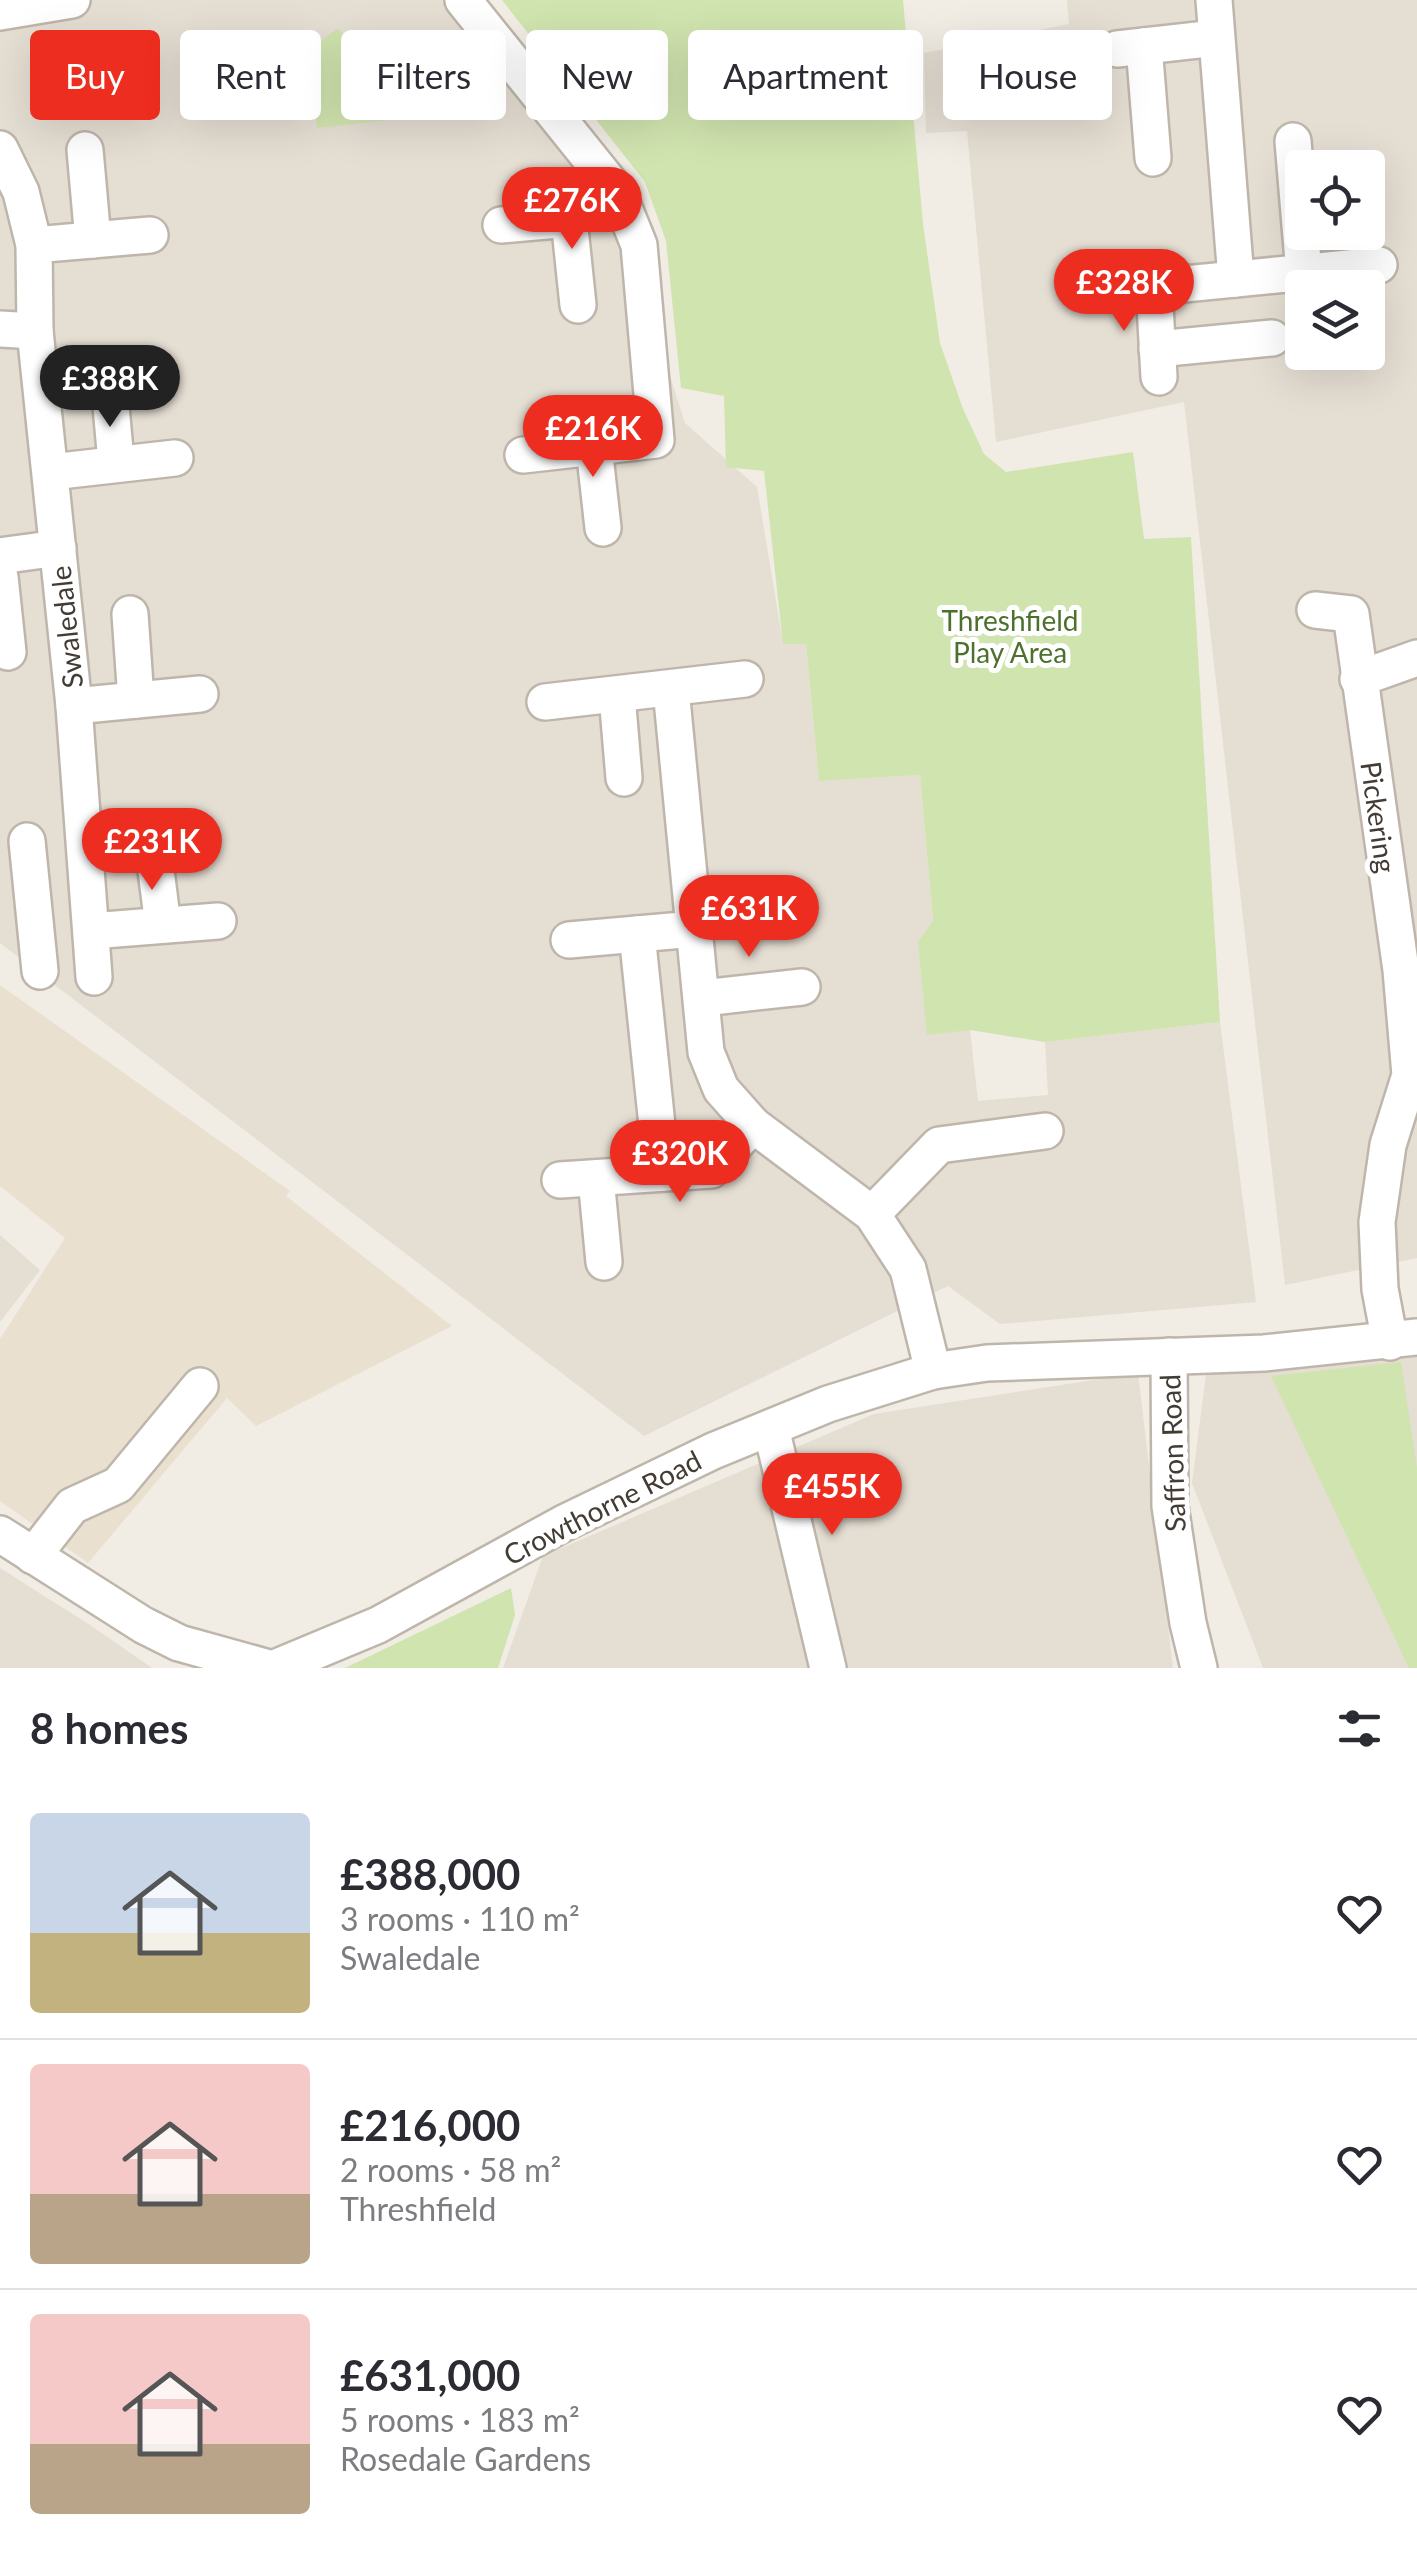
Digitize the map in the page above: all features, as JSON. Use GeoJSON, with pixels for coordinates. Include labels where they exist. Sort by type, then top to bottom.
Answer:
{"type":"FeatureCollection","features":[{"type":"Feature","properties":{"kind":"street"},"geometry":{"type":"LineString","coordinates":[[0,12],[69,0]]}},
{"type":"Feature","properties":{"kind":"street"},"geometry":{"type":"LineString","coordinates":[[463,0],[618,192],[639,244],[656,440],[523,454]]}},
{"type":"Feature","properties":{"kind":"street"},"geometry":{"type":"LineString","coordinates":[[1214,0],[1236,278]]}},
{"type":"Feature","properties":{"kind":"street"},"geometry":{"type":"LineString","coordinates":[[1153,158],[1130,48],[1216,38]]}},
{"type":"Feature","properties":{"kind":"street"},"geometry":{"type":"LineString","coordinates":[[1293,141],[1304,270]]}},
{"type":"Feature","properties":{"kind":"street","name":"Swaledale"},"geometry":{"type":"LineString","coordinates":[[0,150],[21,192],[34,245],[35,331],[74,706],[94,977]]}},
{"type":"Feature","properties":{"kind":"street"},"geometry":{"type":"LineString","coordinates":[[86,150],[94,240]]}},
{"type":"Feature","properties":{"kind":"street"},"geometry":{"type":"LineString","coordinates":[[501,225],[569,219],[618,192]]}},
{"type":"Feature","properties":{"kind":"street"},"geometry":{"type":"LineString","coordinates":[[569,219],[578,305]]}},
{"type":"Feature","properties":{"kind":"street"},"geometry":{"type":"LineString","coordinates":[[34,245],[150,235]]}},
{"type":"Feature","properties":{"kind":"street"},"geometry":{"type":"LineString","coordinates":[[1332,270],[1379,265]]}},
{"type":"Feature","properties":{"kind":"street"},"geometry":{"type":"LineString","coordinates":[[1272,338],[1158,363],[1154,287],[1285,274]]}},
{"type":"Feature","properties":{"kind":"street"},"geometry":{"type":"LineString","coordinates":[[0,329],[35,331]]}},
{"type":"Feature","properties":{"kind":"street"},"geometry":{"type":"LineString","coordinates":[[109,384],[116,462]]}},
{"type":"Feature","properties":{"kind":"street"},"geometry":{"type":"LineString","coordinates":[[594,447],[602,528]]}},
{"type":"Feature","properties":{"kind":"street"},"geometry":{"type":"LineString","coordinates":[[51,472],[176,458]]}},
{"type":"Feature","properties":{"kind":"street","name":"Swaledale"},"geometry":{"type":"LineString","coordinates":[[0,556],[58,548]]}},
{"type":"Feature","properties":{"kind":"street"},"geometry":{"type":"LineString","coordinates":[[0,577],[8,652]]}},
{"type":"Feature","properties":{"kind":"street","name":"Pickering"},"geometry":{"type":"LineString","coordinates":[[1314,610],[1351,614],[1401,970],[1413,1075],[1388,1145],[1377,1222],[1380,1289],[1404,1340]]}},
{"type":"Feature","properties":{"kind":"street"},"geometry":{"type":"LineString","coordinates":[[130,614],[136,700]]}},
{"type":"Feature","properties":{"kind":"street"},"geometry":{"type":"LineString","coordinates":[[1358,679],[1417,658]]}},
{"type":"Feature","properties":{"kind":"street"},"geometry":{"type":"LineString","coordinates":[[545,702],[745,679]]}},
{"type":"Feature","properties":{"kind":"street"},"geometry":{"type":"LineString","coordinates":[[672,689],[706,1052],[721,1089],[753,1126],[872,1214],[908,1269],[933,1371]]}},
{"type":"Feature","properties":{"kind":"street","name":"Swaledale"},"geometry":{"type":"LineString","coordinates":[[74,706],[200,694]]}},
{"type":"Feature","properties":{"kind":"street"},"geometry":{"type":"LineString","coordinates":[[617,694],[624,778]]}},
{"type":"Feature","properties":{"kind":"street"},"geometry":{"type":"LineString","coordinates":[[40,971],[14,842],[83,835]]}},
{"type":"Feature","properties":{"kind":"street"},"geometry":{"type":"LineString","coordinates":[[153,847],[163,925]]}},
{"type":"Feature","properties":{"kind":"street"},"geometry":{"type":"LineString","coordinates":[[91,931],[218,921]]}},
{"type":"Feature","properties":{"kind":"street"},"geometry":{"type":"LineString","coordinates":[[569,940],[694,929]]}},
{"type":"Feature","properties":{"kind":"street"},"geometry":{"type":"LineString","coordinates":[[637,934],[662,1173]]}},
{"type":"Feature","properties":{"kind":"street"},"geometry":{"type":"LineString","coordinates":[[703,998],[802,987]]}},
{"type":"Feature","properties":{"kind":"street"},"geometry":{"type":"LineString","coordinates":[[560,1180],[711,1170],[753,1126]]}},
{"type":"Feature","properties":{"kind":"street"},"geometry":{"type":"LineString","coordinates":[[872,1214],[939,1146],[1045,1132]]}},
{"type":"Feature","properties":{"kind":"street"},"geometry":{"type":"LineString","coordinates":[[596,1178],[604,1262]]}},
{"type":"Feature","properties":{"kind":"street","name":"Crowthorne Road"},"geometry":{"type":"LineString","coordinates":[[0,1534],[179,1644],[272,1668],[378,1626],[564,1522],[713,1451],[828,1404],[933,1371],[988,1363],[1264,1353],[1404,1340]]}},
{"type":"Feature","properties":{"kind":"street","name":"Saffron Road"},"geometry":{"type":"LineString","coordinates":[[1169,1356],[1170,1506],[1199,1668]]}},
{"type":"Feature","properties":{"kind":"street"},"geometry":{"type":"LineString","coordinates":[[33,1556],[72,1506],[118,1485],[200,1386]]}},
{"type":"Feature","properties":{"kind":"street"},"geometry":{"type":"LineString","coordinates":[[772,1428],[828,1668]]}},
{"type":"Feature","properties":{"kind":"shaded area"},"geometry":{"type":"Polygon","coordinates":[[[0,0],[447,0],[470,30],[341,30],[341,120],[506,120],[506,78],[526,104],[526,120],[538,120],[624,233],[685,423],[757,487],[783,643],[806,644],[819,781],[920,775],[933,921],[970,1030],[978,1101],[1048,1095],[1045,1042],[1220,1022],[1256,1302],[1000,1324],[948,1286],[644,1436],[0,943],[0,0]]]}},
{"type":"Feature","properties":{"kind":"shaded area"},"geometry":{"type":"Polygon","coordinates":[[[1067,0],[1417,0],[1417,1258],[1285,1285],[1184,402],[996,442],[967,131],[926,133],[924,53],[943,49],[943,120],[1112,120],[1112,30],[1039,30],[1069,24],[1067,0]]]}},
{"type":"Feature","properties":{"kind":"shaded area"},"geometry":{"type":"Polygon","coordinates":[[[0,985],[290,1191],[286,1196],[452,1326],[256,1426],[227,1398],[88,1563],[0,1501],[0,1339],[65,1238],[0,1186],[0,985]]]}},
{"type":"Feature","properties":{"kind":"shaded area"},"geometry":{"type":"Polygon","coordinates":[[[0,1235],[40,1270],[0,1322],[0,1235]]]}},
{"type":"Feature","properties":{"kind":"shaded area"},"geometry":{"type":"Polygon","coordinates":[[[1417,1355],[1417,1668],[1263,1668],[1192,1483],[1206,1374],[1417,1355]]]}},
{"type":"Feature","properties":{"kind":"shaded area"},"geometry":{"type":"Polygon","coordinates":[[[1138,1373],[1173,1668],[503,1668],[543,1556],[874,1414],[1138,1373]]]}},
{"type":"Feature","properties":{"kind":"shaded area"},"geometry":{"type":"Polygon","coordinates":[[[0,1568],[90,1625],[152,1668],[0,1668],[0,1568]]]}},
{"type":"Feature","properties":{"kind":"green space","name":"Threshfield Play Area"},"geometry":{"type":"Polygon","coordinates":[[[502,0],[903,0],[906,30],[688,30],[688,120],[914,120],[940,343],[984,454],[1006,472],[1133,452],[1144,539],[1191,537],[1220,1022],[1045,1042],[970,1030],[927,1035],[918,942],[933,921],[920,775],[819,781],[806,644],[783,644],[764,471],[726,467],[724,396],[681,388],[666,241],[645,182],[596,120],[668,120],[668,30],[526,31],[502,0]]]}},
{"type":"Feature","properties":{"kind":"green space"},"geometry":{"type":"Polygon","coordinates":[[[338,28],[341,32],[341,120],[388,120],[317,128],[316,120],[321,120],[321,41],[338,28]]]}},
{"type":"Feature","properties":{"kind":"green space"},"geometry":{"type":"Polygon","coordinates":[[[1401,1362],[1417,1468],[1417,1668],[1409,1668],[1271,1376],[1401,1362]]]}},
{"type":"Feature","properties":{"kind":"green space"},"geometry":{"type":"Polygon","coordinates":[[[511,1588],[515,1615],[498,1668],[345,1668],[511,1588]]]}}]}
